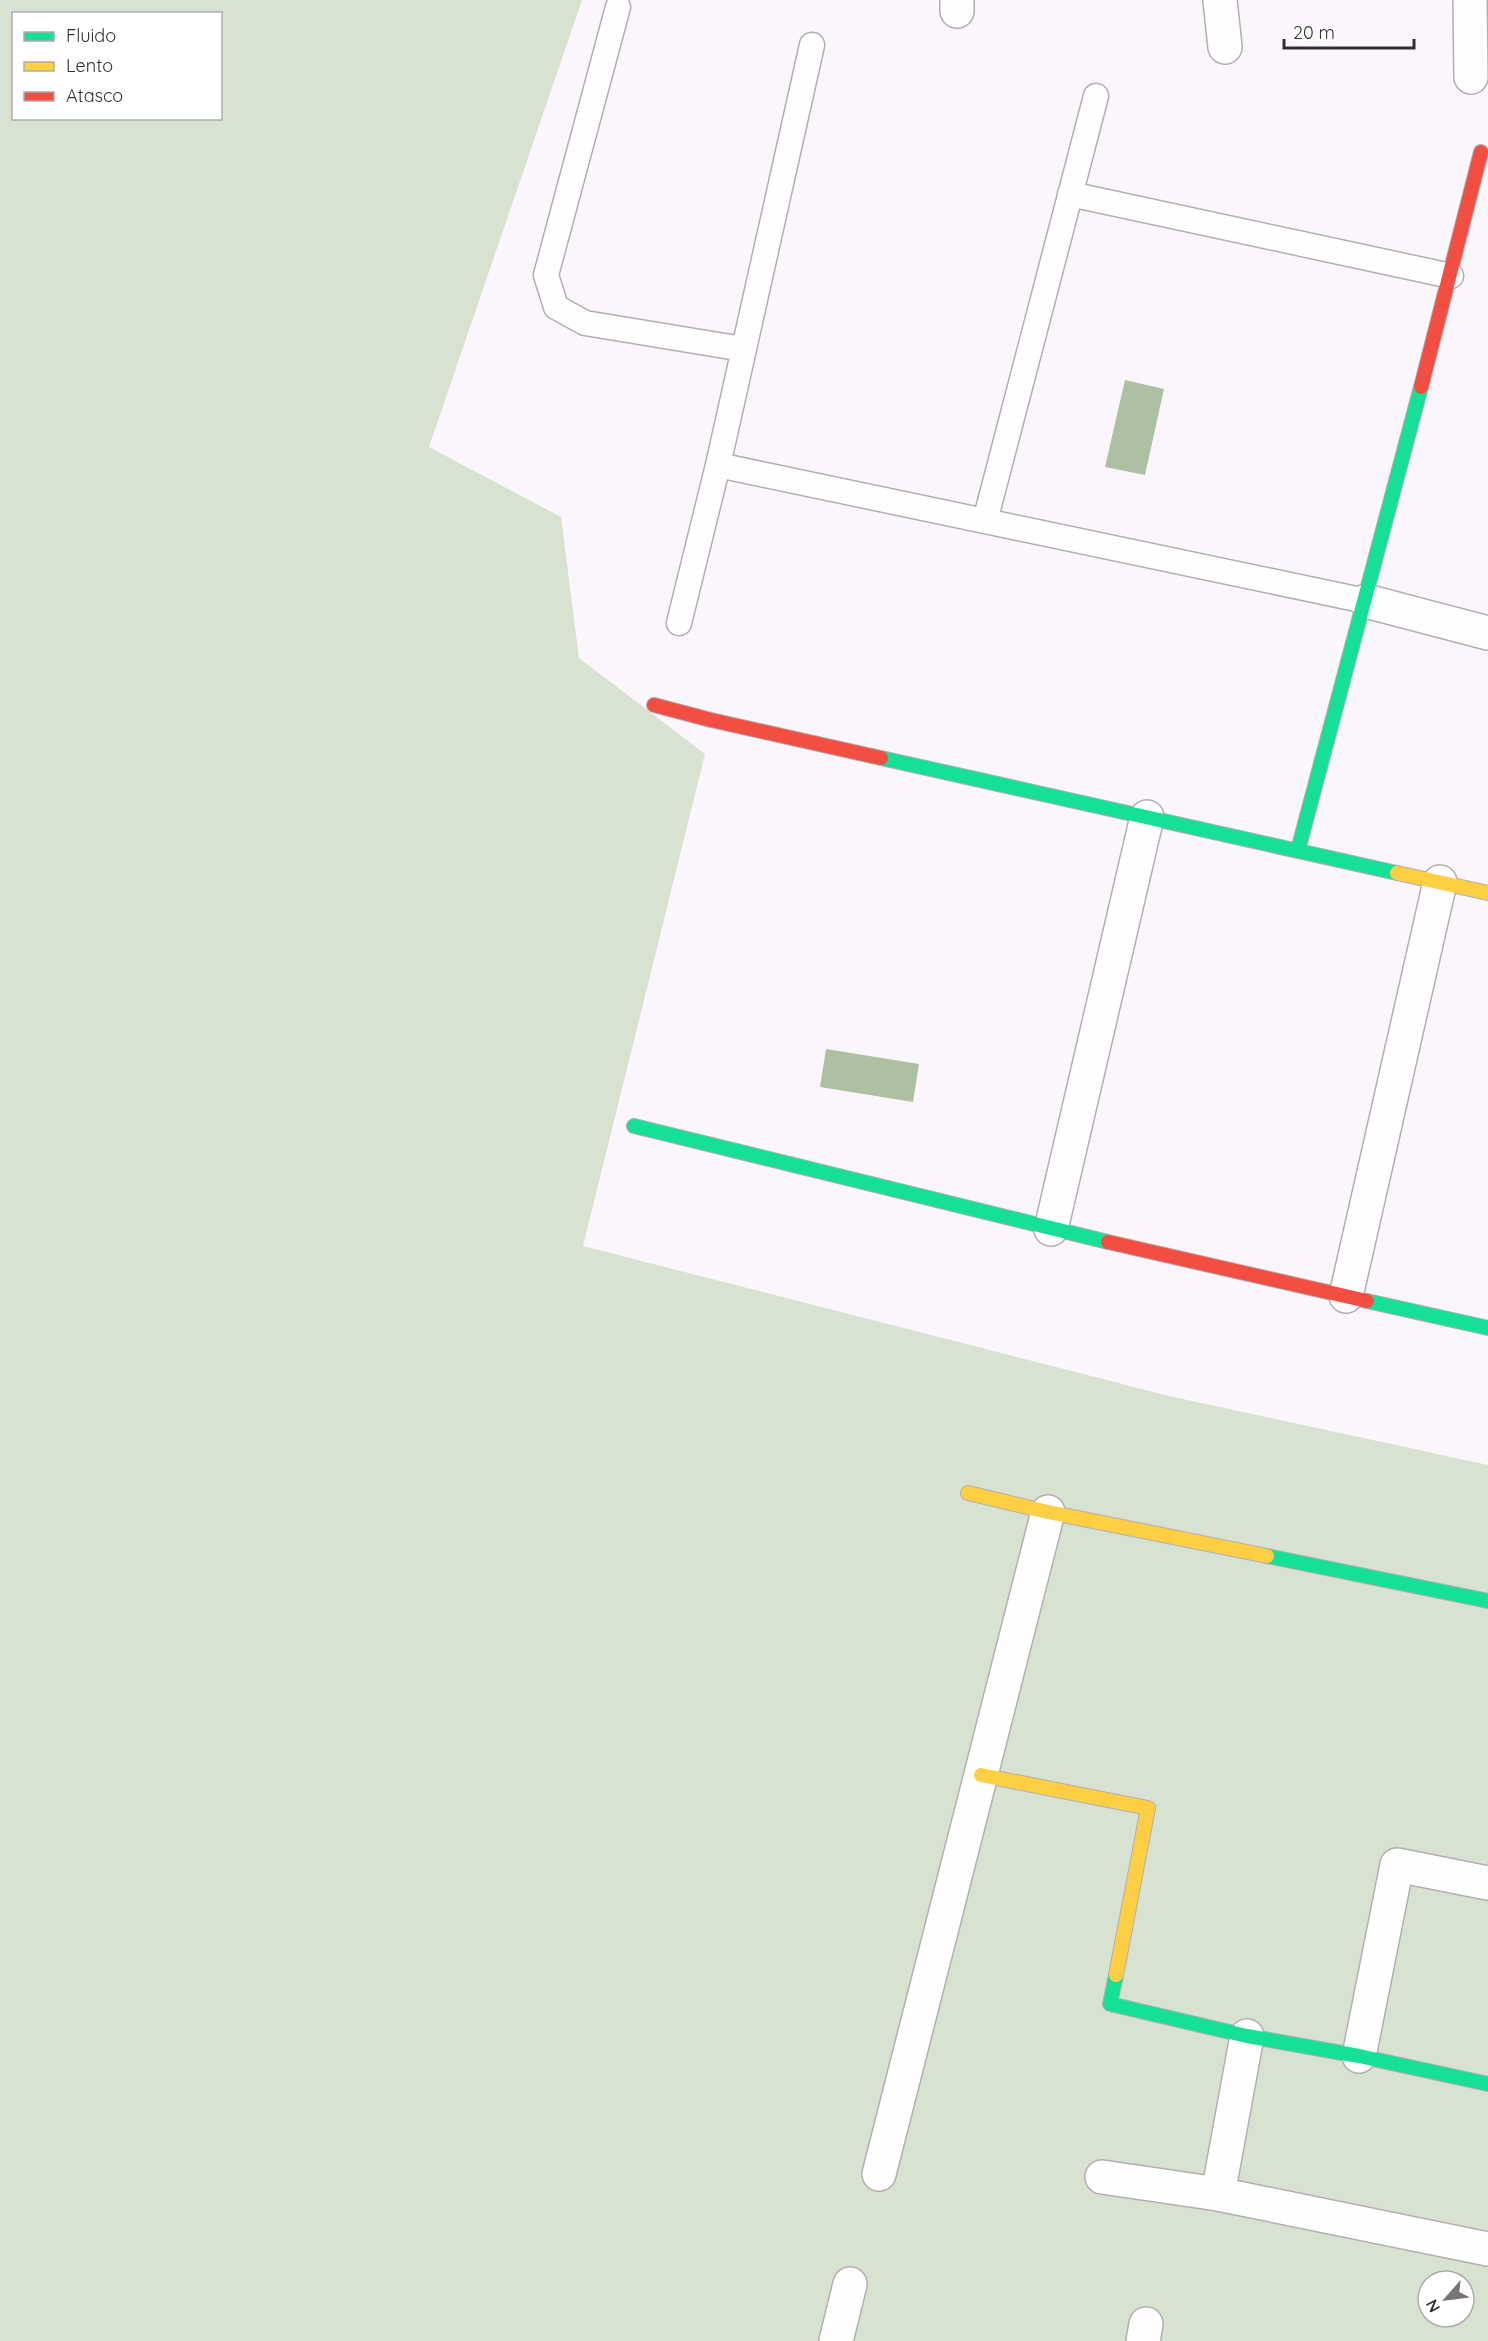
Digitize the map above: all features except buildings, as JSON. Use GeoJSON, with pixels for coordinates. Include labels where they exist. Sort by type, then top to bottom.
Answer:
{"type":"FeatureCollection","features":[{"type":"Feature","properties":{"kind":"street"},"geometry":{"type":"LineString","coordinates":[[1220,0],[1225,47]]}},
{"type":"Feature","properties":{"kind":"street"},"geometry":{"type":"LineString","coordinates":[[1470,0],[1471,77]]}},
{"type":"Feature","properties":{"kind":"street"},"geometry":{"type":"LineString","coordinates":[[1299,850],[1451,276],[1480,152]]}},
{"type":"Feature","properties":{"kind":"street"},"geometry":{"type":"LineString","coordinates":[[1366,601],[1488,633]]}},
{"type":"Feature","properties":{"kind":"street"},"geometry":{"type":"LineString","coordinates":[[654,705],[711,720],[1488,892]]}},
{"type":"Feature","properties":{"kind":"street"},"geometry":{"type":"LineString","coordinates":[[1052,1229],[1147,817]]}},
{"type":"Feature","properties":{"kind":"street"},"geometry":{"type":"LineString","coordinates":[[1346,1296],[1440,882]]}},
{"type":"Feature","properties":{"kind":"street"},"geometry":{"type":"LineString","coordinates":[[634,1126],[1052,1229],[1488,1328]]}},
{"type":"Feature","properties":{"kind":"street"},"geometry":{"type":"LineString","coordinates":[[968,1493],[1048,1512],[1488,1601]]}},
{"type":"Feature","properties":{"kind":"street"},"geometry":{"type":"LineString","coordinates":[[879,2174],[1048,1512]]}},
{"type":"Feature","properties":{"kind":"street"},"geometry":{"type":"LineString","coordinates":[[981,1775],[1148,1808],[1110,2004],[1247,2036],[1359,2056],[1488,2084]]}},
{"type":"Feature","properties":{"kind":"street"},"geometry":{"type":"LineString","coordinates":[[1359,2056],[1396,1865],[1488,1883]]}},
{"type":"Feature","properties":{"kind":"street"},"geometry":{"type":"LineString","coordinates":[[1218,2194],[1247,2036]]}},
{"type":"Feature","properties":{"kind":"street"},"geometry":{"type":"LineString","coordinates":[[1102,2177],[1218,2194],[1488,2249]]}},
{"type":"Feature","properties":{"kind":"street"},"geometry":{"type":"LineString","coordinates":[[836,2341],[850,2284]]}},
{"type":"Feature","properties":{"kind":"lane"},"geometry":{"type":"LineString","coordinates":[[618,7],[546,275],[556,307],[585,323],[743,349]]}},
{"type":"Feature","properties":{"kind":"lane"},"geometry":{"type":"LineString","coordinates":[[679,623],[718,465],[812,45]]}},
{"type":"Feature","properties":{"kind":"lane"},"geometry":{"type":"LineString","coordinates":[[985,521],[1096,96]]}},
{"type":"Feature","properties":{"kind":"lane"},"geometry":{"type":"LineString","coordinates":[[1070,194],[1451,276]]}},
{"type":"Feature","properties":{"kind":"lane"},"geometry":{"type":"LineString","coordinates":[[718,465],[1366,601]]}},
{"type":"Feature","properties":{"kind":"shaded area"},"geometry":{"type":"Polygon","coordinates":[[[0,0],[582,0],[429,447],[561,517],[579,658],[705,754],[583,1246],[1169,1396],[1488,1465],[1488,2341],[0,2341],[0,0]]]}},
{"type":"Feature","properties":{"kind":"shaded area"},"geometry":{"type":"Polygon","coordinates":[[[1125,380],[1164,389],[1145,475],[1105,467],[1125,380]]]}},
{"type":"Feature","properties":{"kind":"shaded area"},"geometry":{"type":"Polygon","coordinates":[[[826,1049],[919,1064],[913,1102],[820,1087],[826,1049]]]}},
{"type":"Feature","properties":{"kind":"traffic: fast"},"geometry":{"type":"LineString","coordinates":[[1298,850],[1421,387]]}},
{"type":"Feature","properties":{"kind":"traffic: fast"},"geometry":{"type":"LineString","coordinates":[[881,758],[1397,873]]}},
{"type":"Feature","properties":{"kind":"traffic: fast"},"geometry":{"type":"LineString","coordinates":[[634,1126],[1108,1242]]}},
{"type":"Feature","properties":{"kind":"traffic: fast"},"geometry":{"type":"LineString","coordinates":[[1367,1301],[1488,1328]]}},
{"type":"Feature","properties":{"kind":"traffic: fast"},"geometry":{"type":"LineString","coordinates":[[1267,1556],[1488,1601]]}},
{"type":"Feature","properties":{"kind":"traffic: fast"},"geometry":{"type":"LineString","coordinates":[[1116,1975],[1110,2004],[1247,2036],[1359,2056],[1488,2084]]}},
{"type":"Feature","properties":{"kind":"traffic: slow"},"geometry":{"type":"LineString","coordinates":[[1397,873],[1488,893]]}},
{"type":"Feature","properties":{"kind":"traffic: slow"},"geometry":{"type":"LineString","coordinates":[[968,1493],[1048,1512],[1267,1556]]}},
{"type":"Feature","properties":{"kind":"traffic: slow"},"geometry":{"type":"LineString","coordinates":[[981,1775],[1148,1808],[1116,1975]]}},
{"type":"Feature","properties":{"kind":"traffic: jam"},"geometry":{"type":"LineString","coordinates":[[1421,387],[1481,152]]}},
{"type":"Feature","properties":{"kind":"traffic: jam"},"geometry":{"type":"LineString","coordinates":[[654,705],[881,758]]}},
{"type":"Feature","properties":{"kind":"traffic: jam"},"geometry":{"type":"LineString","coordinates":[[1108,1242],[1367,1301]]}}]}
